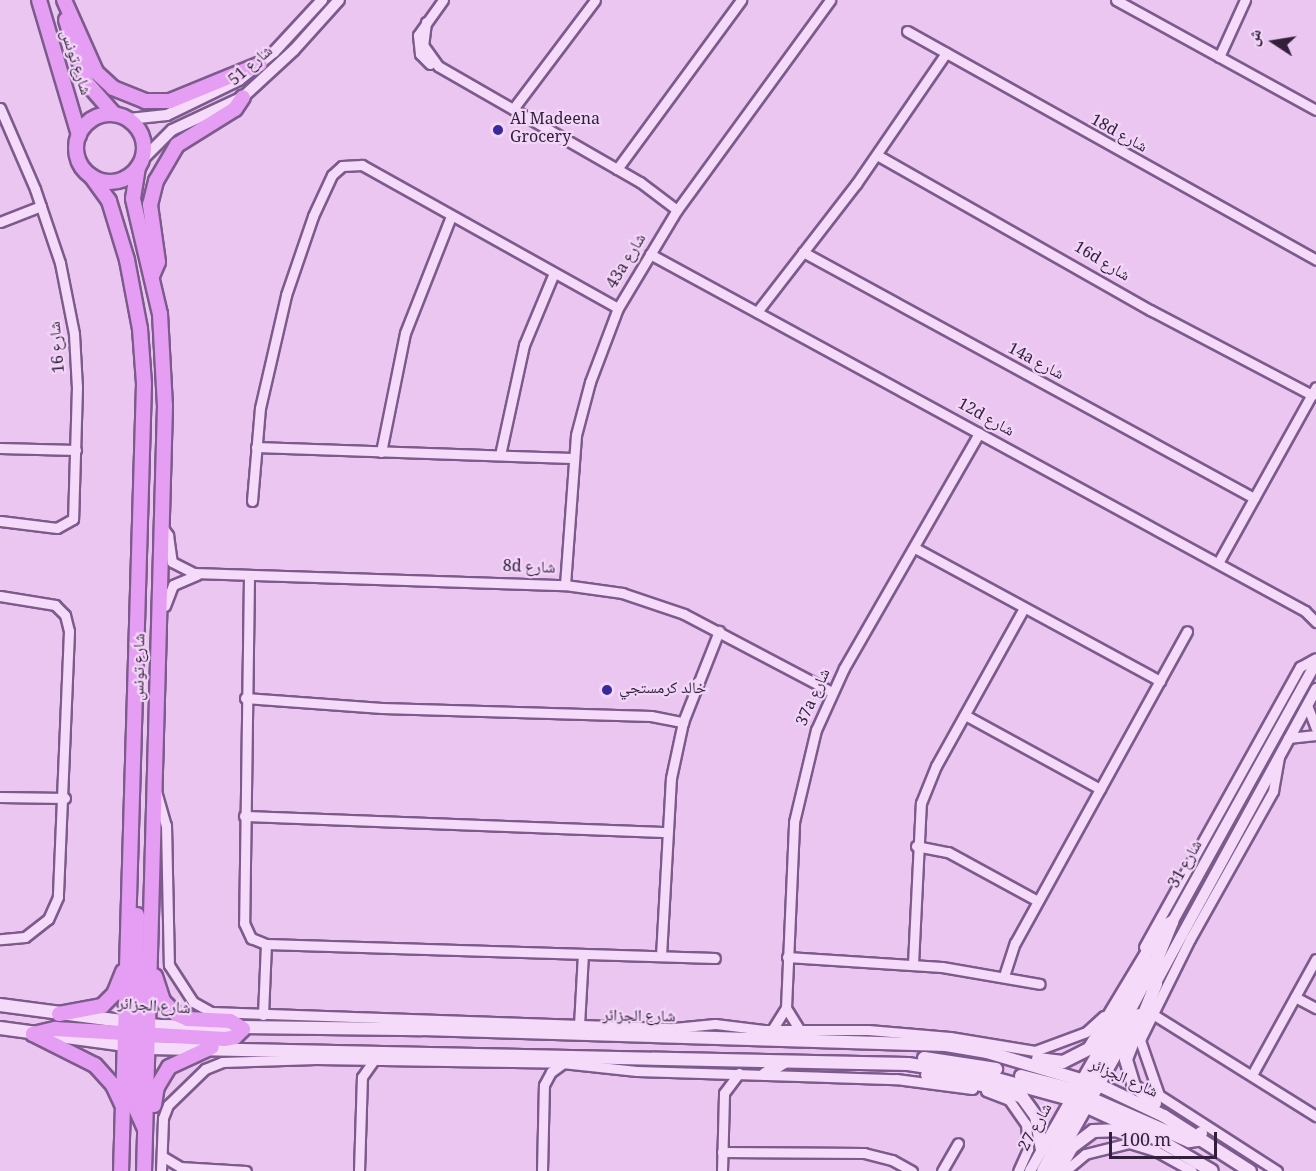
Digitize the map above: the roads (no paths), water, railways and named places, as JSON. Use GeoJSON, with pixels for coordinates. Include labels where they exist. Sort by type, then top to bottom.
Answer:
{"type":"FeatureCollection","features":[{"type":"Feature","properties":{"kind":"main road","name":"شارع تونس"},"geometry":{"type":"LineString","coordinates":[[39,0],[79,135]]}},
{"type":"Feature","properties":{"kind":"main road","name":"شارع تونس"},"geometry":{"type":"LineString","coordinates":[[63,0],[81,73],[98,99],[114,114]]}},
{"type":"Feature","properties":{"kind":"main road"},"geometry":{"type":"LineString","coordinates":[[63,0],[96,72],[118,91],[145,101],[170,101],[260,64]]}},
{"type":"Feature","properties":{"kind":"main road"},"geometry":{"type":"LineString","coordinates":[[152,276],[158,261],[150,205],[156,181],[177,145],[235,109],[243,97]]}},
{"type":"Feature","properties":{"kind":"main road"},"geometry":{"type":"LineString","coordinates":[[114,114],[129,119],[141,134],[140,163],[121,180],[111,182],[91,176],[78,158],[79,135],[89,121],[114,114]]}},
{"type":"Feature","properties":{"kind":"main road","name":"شارع تونس"},"geometry":{"type":"LineString","coordinates":[[121,1171],[123,1109],[150,957],[165,385],[152,276],[133,199],[140,163]]}},
{"type":"Feature","properties":{"kind":"main road","name":"شارع تونس"},"geometry":{"type":"LineString","coordinates":[[91,176],[109,201],[121,238],[140,329],[143,375],[128,959],[145,1129],[144,1171]]}},
{"type":"Feature","properties":{"kind":"main road"},"geometry":{"type":"LineString","coordinates":[[131,879],[138,929],[137,1036]]}},
{"type":"Feature","properties":{"kind":"main road"},"geometry":{"type":"LineString","coordinates":[[987,1052],[1007,1052],[1057,1062],[1082,1054],[1101,1033],[1162,928],[1172,922]]}},
{"type":"Feature","properties":{"kind":"main road"},"geometry":{"type":"LineString","coordinates":[[1043,1171],[1158,957],[1172,922]]}},
{"type":"Feature","properties":{"kind":"main road"},"geometry":{"type":"LineString","coordinates":[[33,1034],[55,1029],[137,1036],[230,1039],[243,1029],[230,1021],[188,1019],[171,1011],[160,996],[150,957]]}},
{"type":"Feature","properties":{"kind":"main road"},"geometry":{"type":"LineString","coordinates":[[59,1014],[92,1010],[106,1003],[117,988],[128,959]]}},
{"type":"Feature","properties":{"kind":"main road"},"geometry":{"type":"LineString","coordinates":[[1156,984],[1127,1052],[1129,1078],[1137,1092],[1194,1124],[1201,1137]]}},
{"type":"Feature","properties":{"kind":"main road","name":"شارع الجزائر"},"geometry":{"type":"LineString","coordinates":[[0,1005],[59,1014],[137,1036],[212,1047],[891,1063],[986,1076],[1085,1093],[1212,1171]]}},
{"type":"Feature","properties":{"kind":"main road"},"geometry":{"type":"LineString","coordinates":[[461,1030],[481,1020]]}},
{"type":"Feature","properties":{"kind":"main road"},"geometry":{"type":"LineString","coordinates":[[0,1028],[33,1034],[95,1065],[112,1084],[123,1109]]}},
{"type":"Feature","properties":{"kind":"main road","name":"شارع الجزائر"},"geometry":{"type":"LineString","coordinates":[[243,1029],[461,1030],[879,1041],[987,1052],[1085,1093],[1201,1137],[1250,1171]]}},
{"type":"Feature","properties":{"kind":"main road"},"geometry":{"type":"LineString","coordinates":[[868,1030],[879,1041]]}},
{"type":"Feature","properties":{"kind":"main road"},"geometry":{"type":"LineString","coordinates":[[145,1129],[164,1073],[178,1062],[212,1047]]}},
{"type":"Feature","properties":{"kind":"main road"},"geometry":{"type":"LineString","coordinates":[[303,1048],[316,1059]]}},
{"type":"Feature","properties":{"kind":"main road"},"geometry":{"type":"LineString","coordinates":[[765,1074],[786,1061]]}},
{"type":"Feature","properties":{"kind":"main road"},"geometry":{"type":"LineString","coordinates":[[891,1063],[905,1072],[1014,1092],[1036,1116],[1042,1149]]}},
{"type":"Feature","properties":{"kind":"main road"},"geometry":{"type":"LineString","coordinates":[[1058,1171],[1078,1140],[1101,1129],[1125,1132],[1188,1156]]}},
{"type":"Feature","properties":{"kind":"street","name":"شارع 51"},"geometry":{"type":"LineString","coordinates":[[129,119],[173,112],[218,92],[260,64],[322,0]]}},
{"type":"Feature","properties":{"kind":"street","name":"شارع 51"},"geometry":{"type":"LineString","coordinates":[[140,163],[172,130],[243,97],[300,44],[339,0]]}},
{"type":"Feature","properties":{"kind":"street"},"geometry":{"type":"LineString","coordinates":[[443,0],[426,22],[420,45],[438,66],[640,182],[679,207]]}},
{"type":"Feature","properties":{"kind":"street"},"geometry":{"type":"LineString","coordinates":[[516,111],[595,0]]}},
{"type":"Feature","properties":{"kind":"street"},"geometry":{"type":"LineString","coordinates":[[620,171],[639,138],[741,0]]}},
{"type":"Feature","properties":{"kind":"street"},"geometry":{"type":"LineString","coordinates":[[1116,0],[1316,110]]}},
{"type":"Feature","properties":{"kind":"street"},"geometry":{"type":"LineString","coordinates":[[1215,55],[1245,0]]}},
{"type":"Feature","properties":{"kind":"street","name":"43a شارع"},"geometry":{"type":"LineString","coordinates":[[565,585],[572,458],[590,382],[618,308],[679,207],[826,2]]}},
{"type":"Feature","properties":{"kind":"street","name":"18d شارع"},"geometry":{"type":"LineString","coordinates":[[907,31],[1316,260]]}},
{"type":"Feature","properties":{"kind":"street"},"geometry":{"type":"LineString","coordinates":[[757,312],[877,155],[946,53]]}},
{"type":"Feature","properties":{"kind":"street","name":"شارع 16"},"geometry":{"type":"LineString","coordinates":[[0,108],[2,120],[42,206],[60,263],[74,334],[76,450],[76,511],[70,522],[57,528],[0,521]]}},
{"type":"Feature","properties":{"kind":"street","name":"16d شارع"},"geometry":{"type":"LineString","coordinates":[[877,155],[1150,310],[1314,391]]}},
{"type":"Feature","properties":{"kind":"street"},"geometry":{"type":"LineString","coordinates":[[252,501],[256,447],[268,366],[291,278],[330,179],[345,164],[362,165],[618,308]]}},
{"type":"Feature","properties":{"kind":"street"},"geometry":{"type":"LineString","coordinates":[[0,222],[42,206]]}},
{"type":"Feature","properties":{"kind":"street"},"geometry":{"type":"LineString","coordinates":[[381,452],[405,333],[451,216]]}},
{"type":"Feature","properties":{"kind":"street","name":"14a شارع"},"geometry":{"type":"LineString","coordinates":[[804,252],[1254,498]]}},
{"type":"Feature","properties":{"kind":"street","name":"12d شارع"},"geometry":{"type":"LineString","coordinates":[[650,254],[1305,611],[1316,614]]}},
{"type":"Feature","properties":{"kind":"street"},"geometry":{"type":"LineString","coordinates":[[500,455],[524,345],[554,273]]}},
{"type":"Feature","properties":{"kind":"street"},"geometry":{"type":"LineString","coordinates":[[1218,563],[1314,391]]}},
{"type":"Feature","properties":{"kind":"street","name":"37a شارع"},"geometry":{"type":"LineString","coordinates":[[786,1008],[791,862],[800,791],[816,730],[832,692],[978,433]]}},
{"type":"Feature","properties":{"kind":"street"},"geometry":{"type":"LineString","coordinates":[[256,447],[572,458]]}},
{"type":"Feature","properties":{"kind":"street"},"geometry":{"type":"LineString","coordinates":[[0,448],[76,450]]}},
{"type":"Feature","properties":{"kind":"street","name":"8d شارع"},"geometry":{"type":"LineString","coordinates":[[162,527],[168,534],[172,562],[186,571],[201,574],[565,585],[642,599],[720,632],[832,692]]}},
{"type":"Feature","properties":{"kind":"street"},"geometry":{"type":"LineString","coordinates":[[915,548],[1160,681]]}},
{"type":"Feature","properties":{"kind":"street","name":"8d شارع"},"geometry":{"type":"LineString","coordinates":[[159,630],[164,622],[169,589],[182,579],[201,574]]}},
{"type":"Feature","properties":{"kind":"street"},"geometry":{"type":"LineString","coordinates":[[249,577],[245,698],[244,926],[251,939],[266,944],[715,958]]}},
{"type":"Feature","properties":{"kind":"street"},"geometry":{"type":"LineString","coordinates":[[0,596],[50,603],[67,620],[62,872],[54,911],[25,937],[0,939]]}},
{"type":"Feature","properties":{"kind":"street"},"geometry":{"type":"LineString","coordinates":[[913,964],[916,846],[927,784],[1024,608]]}},
{"type":"Feature","properties":{"kind":"street","name":"12d شارع"},"geometry":{"type":"LineString","coordinates":[[1305,611],[1316,622]]}},
{"type":"Feature","properties":{"kind":"street"},"geometry":{"type":"LineString","coordinates":[[1004,976],[1011,951],[1187,631]]}},
{"type":"Feature","properties":{"kind":"street"},"geometry":{"type":"LineString","coordinates":[[661,956],[665,832],[670,778],[683,722],[720,632]]}},
{"type":"Feature","properties":{"kind":"street"},"geometry":{"type":"LineString","coordinates":[[155,788],[166,825],[171,972],[203,1010],[263,1015],[481,1020],[579,1025],[715,1024],[772,1030],[868,1030],[950,1037],[1035,1051],[1093,1029],[1108,1011],[1194,863],[1300,667],[1316,661]]}},
{"type":"Feature","properties":{"kind":"street","name":"شارع 31"},"geometry":{"type":"LineString","coordinates":[[1172,922],[1316,661]]}},
{"type":"Feature","properties":{"kind":"street","name":"شارع 31"},"geometry":{"type":"LineString","coordinates":[[1085,1093],[1156,984],[1316,689]]}},
{"type":"Feature","properties":{"kind":"street"},"geometry":{"type":"LineString","coordinates":[[245,698],[382,708],[651,716],[683,722]]}},
{"type":"Feature","properties":{"kind":"street"},"geometry":{"type":"LineString","coordinates":[[1307,705],[1316,728]]}},
{"type":"Feature","properties":{"kind":"street"},"geometry":{"type":"LineString","coordinates":[[964,715],[1100,789]]}},
{"type":"Feature","properties":{"kind":"street"},"geometry":{"type":"LineString","coordinates":[[1288,738],[1316,735]]}},
{"type":"Feature","properties":{"kind":"street"},"geometry":{"type":"LineString","coordinates":[[1276,1171],[1159,1095],[1140,1047],[1141,1034],[1151,1013],[1273,791],[1279,757]]}},
{"type":"Feature","properties":{"kind":"street"},"geometry":{"type":"LineString","coordinates":[[0,797],[65,798]]}},
{"type":"Feature","properties":{"kind":"street"},"geometry":{"type":"LineString","coordinates":[[244,816],[665,832]]}},
{"type":"Feature","properties":{"kind":"street"},"geometry":{"type":"LineString","coordinates":[[916,846],[948,852],[1038,901]]}},
{"type":"Feature","properties":{"kind":"street"},"geometry":{"type":"LineString","coordinates":[[1178,945],[1190,939]]}},
{"type":"Feature","properties":{"kind":"street"},"geometry":{"type":"LineString","coordinates":[[263,1015],[266,944]]}},
{"type":"Feature","properties":{"kind":"street"},"geometry":{"type":"LineString","coordinates":[[579,1025],[583,954]]}},
{"type":"Feature","properties":{"kind":"street"},"geometry":{"type":"LineString","coordinates":[[787,957],[913,964],[1004,976],[1040,984]]}},
{"type":"Feature","properties":{"kind":"street"},"geometry":{"type":"LineString","coordinates":[[1253,1073],[1316,958]]}},
{"type":"Feature","properties":{"kind":"street"},"geometry":{"type":"LineString","coordinates":[[1295,997],[1316,1008]]}},
{"type":"Feature","properties":{"kind":"street"},"geometry":{"type":"LineString","coordinates":[[772,1030],[786,1008],[800,1030]]}},
{"type":"Feature","properties":{"kind":"street"},"geometry":{"type":"LineString","coordinates":[[1151,1013],[1253,1073],[1316,1116]]}},
{"type":"Feature","properties":{"kind":"street"},"geometry":{"type":"LineString","coordinates":[[161,1171],[166,1108],[205,1069],[222,1062],[316,1059],[562,1064],[896,1079],[1000,1095],[1015,1105],[1026,1124],[1028,1149],[1018,1171]]}},
{"type":"Feature","properties":{"kind":"street"},"geometry":{"type":"LineString","coordinates":[[342,1060],[353,1065],[362,1077]]}},
{"type":"Feature","properties":{"kind":"street"},"geometry":{"type":"LineString","coordinates":[[359,1171],[362,1077],[375,1060]]}},
{"type":"Feature","properties":{"kind":"street"},"geometry":{"type":"LineString","coordinates":[[530,1063],[544,1084]]}},
{"type":"Feature","properties":{"kind":"street"},"geometry":{"type":"LineString","coordinates":[[542,1171],[544,1084],[551,1072],[562,1064]]}},
{"type":"Feature","properties":{"kind":"street"},"geometry":{"type":"LineString","coordinates":[[709,1072],[724,1093]]}},
{"type":"Feature","properties":{"kind":"street"},"geometry":{"type":"LineString","coordinates":[[722,1171],[724,1093],[739,1073]]}},
{"type":"Feature","properties":{"kind":"street","name":"شارع 27"},"geometry":{"type":"LineString","coordinates":[[1030,1171],[1042,1149],[1085,1093]]}},
{"type":"Feature","properties":{"kind":"street","name":"شارع 27"},"geometry":{"type":"LineString","coordinates":[[1051,1171],[1085,1093]]}},
{"type":"Feature","properties":{"kind":"street"},"geometry":{"type":"LineString","coordinates":[[942,1171],[958,1143]]}},
{"type":"Feature","properties":{"kind":"street"},"geometry":{"type":"LineString","coordinates":[[1065,1171],[1080,1156],[1125,1143],[1142,1145],[1192,1171]]}},
{"type":"Feature","properties":{"kind":"street"},"geometry":{"type":"LineString","coordinates":[[723,1148],[864,1153],[892,1160],[912,1171]]}},
{"type":"Feature","properties":{"kind":"street"},"geometry":{"type":"LineString","coordinates":[[162,1156],[180,1167]]}},
{"type":"Feature","properties":{"kind":"street"},"geometry":{"type":"LineString","coordinates":[[167,1171],[180,1167],[246,1171]]}},
{"type":"Feature","properties":{"kind":"place","name":"Al Madeena Grocery"},"geometry":{"type":"Point","coordinates":[498,130]}},
{"type":"Feature","properties":{"kind":"place","name":"خالد كرمستجي"},"geometry":{"type":"Point","coordinates":[607,690]}}]}
